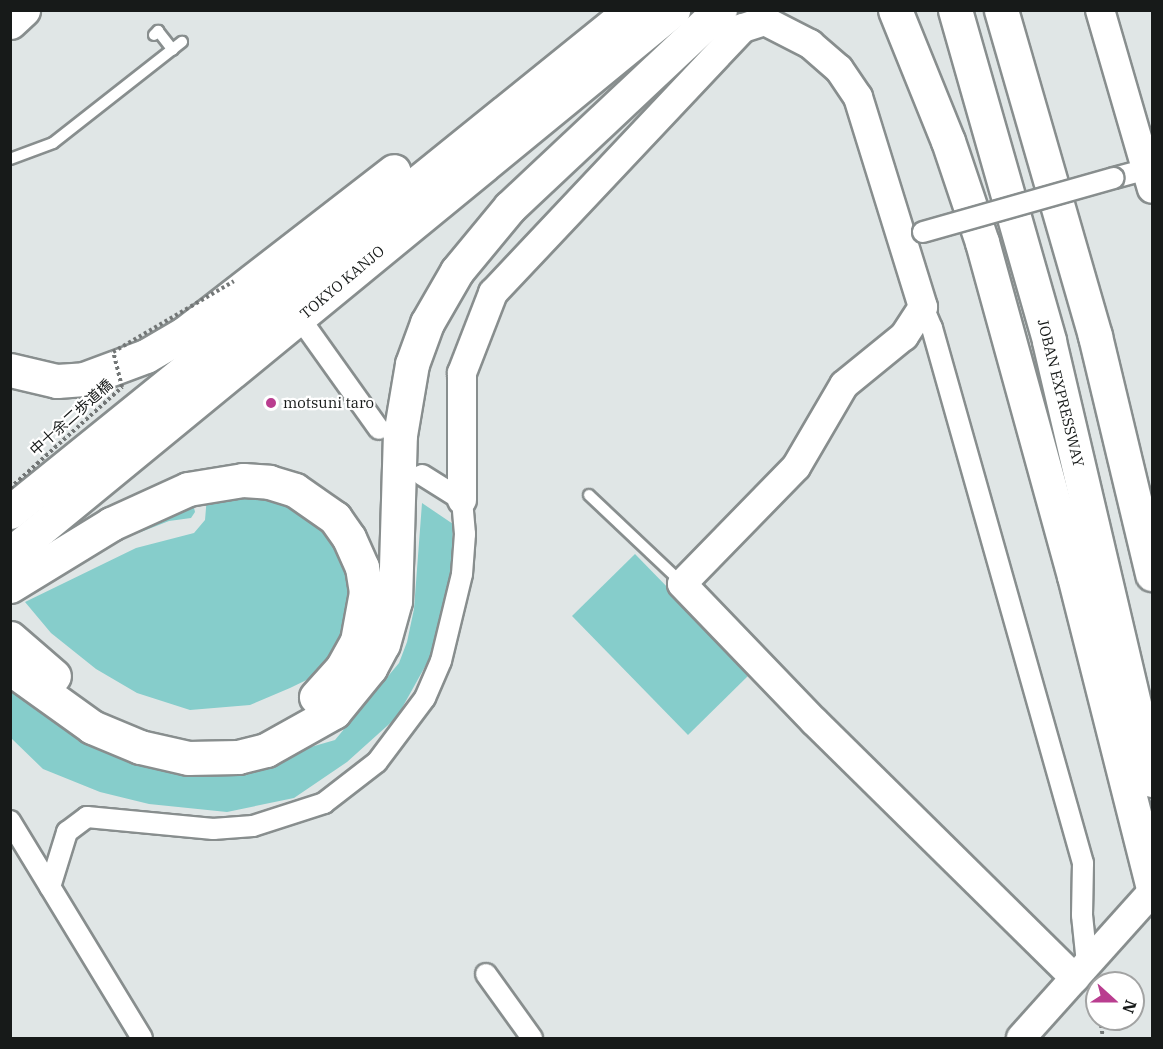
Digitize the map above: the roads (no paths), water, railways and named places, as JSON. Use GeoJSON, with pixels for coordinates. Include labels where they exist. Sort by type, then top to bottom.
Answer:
{"type":"FeatureCollection","features":[{"type":"Feature","properties":{"kind":"highway","name":"TOKYO KANJO"},"geometry":{"type":"LineString","coordinates":[[10,512],[279,292],[631,10]]}},
{"type":"Feature","properties":{"kind":"highway","name":"TOKYO KANJO"},"geometry":{"type":"LineString","coordinates":[[10,554],[673,10]]}},
{"type":"Feature","properties":{"kind":"highway"},"geometry":{"type":"LineString","coordinates":[[10,668],[92,727],[140,747],[188,758],[238,757],[266,750],[333,712],[370,668],[383,644],[395,601],[400,435],[412,364],[427,323],[457,271],[510,207],[720,10]]}},
{"type":"Feature","properties":{"kind":"highway"},"geometry":{"type":"LineString","coordinates":[[895,10],[948,141],[982,242],[1074,576],[1152,884]]}},
{"type":"Feature","properties":{"kind":"highway","name":"JOBAN EXPRESSWAY"},"geometry":{"type":"LineString","coordinates":[[955,10],[1049,340],[1152,780]]}},
{"type":"Feature","properties":{"kind":"highway"},"geometry":{"type":"LineString","coordinates":[[1002,10],[1095,336],[1152,574]]}},
{"type":"Feature","properties":{"kind":"highway"},"geometry":{"type":"LineString","coordinates":[[10,370],[57,381],[84,379],[146,356],[193,326],[438,139],[513,106]]}},
{"type":"Feature","properties":{"kind":"highway"},"geometry":{"type":"LineString","coordinates":[[10,586],[111,524],[198,487],[243,480],[269,482],[295,490],[334,518],[349,538],[362,567],[366,592],[357,641],[342,668],[306,706],[258,730],[233,736],[180,735],[120,716],[90,700],[10,638]]}},
{"type":"Feature","properties":{"kind":"street"},"geometry":{"type":"LineString","coordinates":[[914,235],[1114,178],[1150,179],[1100,10]]}},
{"type":"Feature","properties":{"kind":"street"},"geometry":{"type":"LineString","coordinates":[[50,886],[67,832],[87,817],[213,829],[253,826],[324,803],[377,762],[419,707],[441,660],[462,574],[465,534],[462,500],[462,373],[493,292],[742,28],[765,21],[784,28],[839,69],[858,98],[914,235],[922,307],[932,328],[1083,863],[1081,970]]}},
{"type":"Feature","properties":{"kind":"street"},"geometry":{"type":"LineString","coordinates":[[279,292],[379,429]]}},
{"type":"Feature","properties":{"kind":"street"},"geometry":{"type":"LineString","coordinates":[[922,307],[904,336],[844,385],[788,476],[682,584],[814,722],[1081,970]]}},
{"type":"Feature","properties":{"kind":"street"},"geometry":{"type":"LineString","coordinates":[[422,475],[462,500]]}},
{"type":"Feature","properties":{"kind":"street"},"geometry":{"type":"LineString","coordinates":[[10,821],[142,1038]]}},
{"type":"Feature","properties":{"kind":"street"},"geometry":{"type":"LineString","coordinates":[[1021,1038],[1152,892]]}},
{"type":"Feature","properties":{"kind":"street"},"geometry":{"type":"LineString","coordinates":[[486,974],[532,1038]]}},
{"type":"Feature","properties":{"kind":"lane"},"geometry":{"type":"LineString","coordinates":[[10,159],[53,143],[177,46],[158,31],[154,35]]}},
{"type":"Feature","properties":{"kind":"lane"},"geometry":{"type":"LineString","coordinates":[[589,495],[682,584]]}},
{"type":"Feature","properties":{"kind":"place","name":"motsuni taro"},"geometry":{"type":"Point","coordinates":[271,403]}}]}
